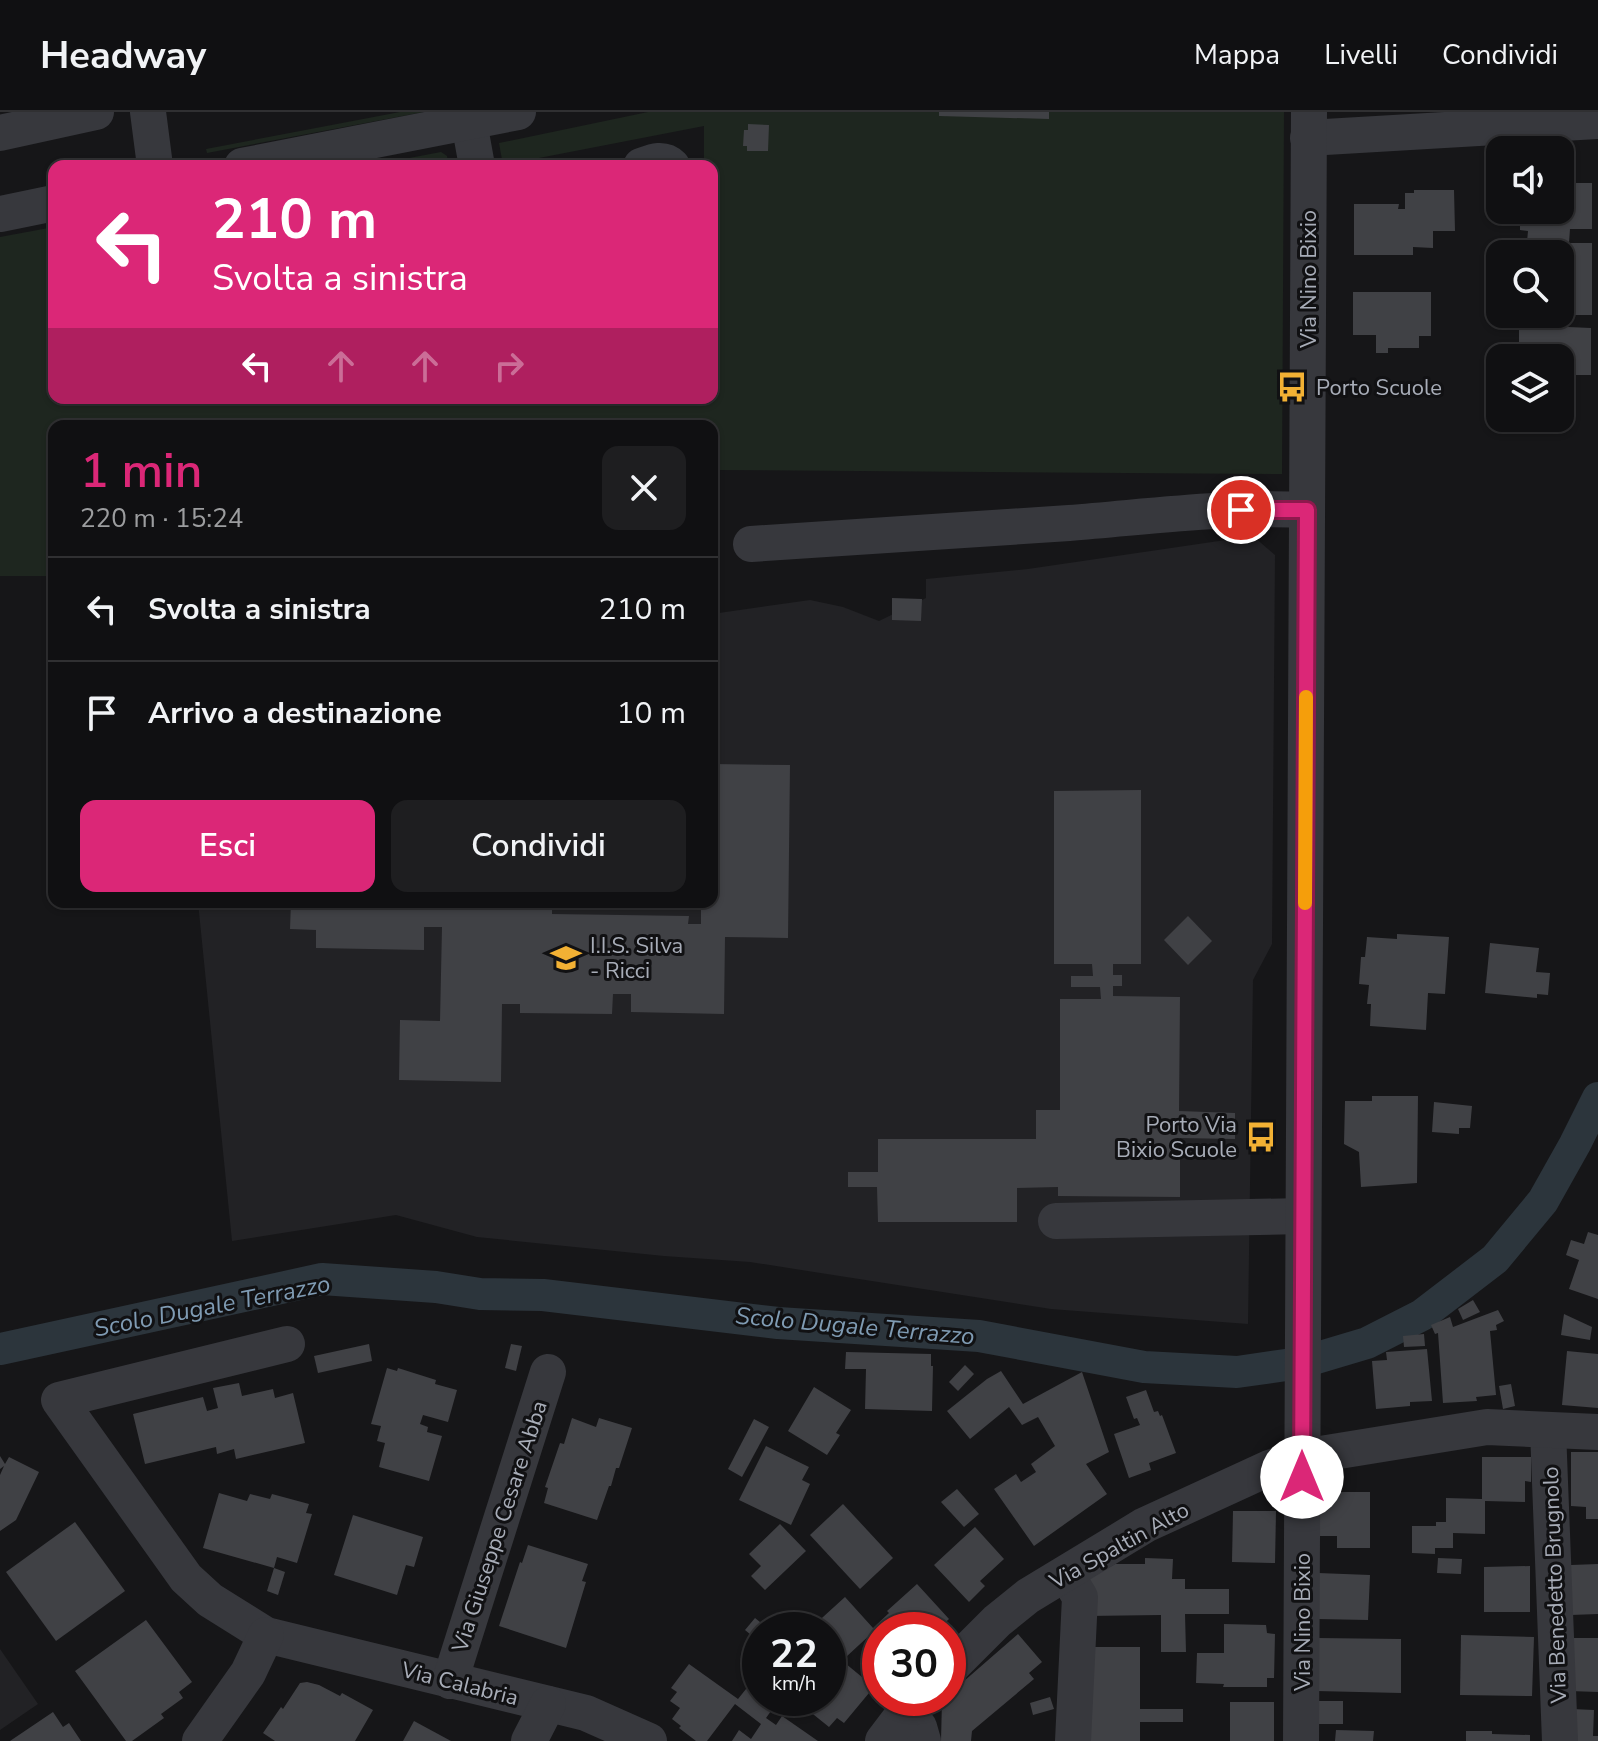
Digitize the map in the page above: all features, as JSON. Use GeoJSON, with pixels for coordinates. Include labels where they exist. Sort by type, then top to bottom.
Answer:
{"type":"FeatureCollection","features":[{"type":"Feature","properties":{"kind":"street"},"geometry":{"type":"LineString","coordinates":[[0,133],[96,112]]}},
{"type":"Feature","properties":{"kind":"street"},"geometry":{"type":"LineString","coordinates":[[148,112],[154,160]]}},
{"type":"Feature","properties":{"kind":"street"},"geometry":{"type":"LineString","coordinates":[[272,160],[518,112]]}},
{"type":"Feature","properties":{"kind":"street"},"geometry":{"type":"LineString","coordinates":[[477,160],[478,118]]}},
{"type":"Feature","properties":{"kind":"street"},"geometry":{"type":"LineString","coordinates":[[1308,125],[1598,121]]}},
{"type":"Feature","properties":{"kind":"street","name":"Via Nino Bixio"},"geometry":{"type":"LineString","coordinates":[[1301,1741],[1308,125]]}},
{"type":"Feature","properties":{"kind":"street"},"geometry":{"type":"LineString","coordinates":[[0,214],[48,204]]}},
{"type":"Feature","properties":{"kind":"street"},"geometry":{"type":"LineString","coordinates":[[751,544],[1241,510],[1307,510]]}},
{"type":"Feature","properties":{"kind":"street"},"geometry":{"type":"LineString","coordinates":[[1056,1221],[1303,1216]]}},
{"type":"Feature","properties":{"kind":"street","name":"Via Calabria"},"geometry":{"type":"LineString","coordinates":[[287,1344],[59,1400],[186,1578],[210,1600],[266,1635],[586,1713],[649,1741]]}},
{"type":"Feature","properties":{"kind":"street","name":"Via Giuseppe Cesare Abba"},"geometry":{"type":"LineString","coordinates":[[450,1681],[548,1372]]}},
{"type":"Feature","properties":{"kind":"street","name":"Via Spaltin Alto"},"geometry":{"type":"LineString","coordinates":[[966,1652],[1028,1596],[1145,1525],[1269,1468],[1302,1457],[1487,1427],[1598,1432]]}},
{"type":"Feature","properties":{"kind":"street","name":"Via Benedetto Brugnolo"},"geometry":{"type":"LineString","coordinates":[[1548,1430],[1560,1741]]}},
{"type":"Feature","properties":{"kind":"street"},"geometry":{"type":"LineString","coordinates":[[1066,1574],[1080,1597],[1073,1741]]}},
{"type":"Feature","properties":{"kind":"street"},"geometry":{"type":"LineString","coordinates":[[200,1741],[248,1673],[266,1635]]}},
{"type":"Feature","properties":{"kind":"street"},"geometry":{"type":"LineString","coordinates":[[529,1741],[548,1704]]}},
{"type":"Feature","properties":{"kind":"street"},"geometry":{"type":"LineString","coordinates":[[883,1741],[916,1717]]}},
{"type":"Feature","properties":{"kind":"shaded area"},"geometry":{"type":"Polygon","coordinates":[[[400,112],[424,112],[207,153],[206,149],[400,112]]]}},
{"type":"Feature","properties":{"kind":"shaded area"},"geometry":{"type":"Polygon","coordinates":[[[648,112],[1284,112],[1282,474],[718,470],[718,420],[48,420],[48,576],[0,576],[0,237],[48,228],[48,404],[718,404],[718,160],[704,160],[704,126],[529,160],[502,160],[499,143],[648,112]]]}},
{"type":"Feature","properties":{"kind":"shaded area"},"geometry":{"type":"Polygon","coordinates":[[[441,152],[448,160],[399,160],[441,152]]]}},
{"type":"Feature","properties":{"kind":"shaded area"},"geometry":{"type":"Polygon","coordinates":[[[1253,536],[1275,555],[1272,944],[1253,980],[1248,1324],[1051,1309],[750,1262],[477,1237],[396,1215],[232,1241],[199,908],[718,908],[718,613],[810,600],[843,607],[879,621],[926,598],[926,579],[1028,569],[1253,536]]]}},
{"type":"Feature","properties":{"kind":"shaded area"},"geometry":{"type":"Polygon","coordinates":[[[0,1649],[38,1704],[0,1730],[0,1649]]]}},
{"type":"Feature","properties":{"kind":"building"},"geometry":{"type":"Polygon","coordinates":[[[939,112],[1049,112],[1049,119],[939,116],[939,112]]]}},
{"type":"Feature","properties":{"kind":"building"},"geometry":{"type":"Polygon","coordinates":[[[748,124],[769,125],[768,151],[747,151],[747,146],[743,146],[744,130],[748,130],[748,124]]]}},
{"type":"Feature","properties":{"kind":"building"},"geometry":{"type":"Polygon","coordinates":[[[1574,183],[1592,183],[1592,229],[1570,229],[1569,240],[1527,240],[1528,231],[1520,230],[1520,224],[1574,224],[1574,183]]]}},
{"type":"Feature","properties":{"kind":"building"},"geometry":{"type":"Polygon","coordinates":[[[1414,190],[1454,190],[1455,231],[1433,231],[1433,248],[1413,247],[1413,255],[1354,255],[1354,204],[1399,204],[1398,209],[1405,209],[1405,193],[1414,193],[1414,190]]]}},
{"type":"Feature","properties":{"kind":"building"},"geometry":{"type":"Polygon","coordinates":[[[1574,243],[1592,243],[1592,315],[1574,315],[1574,243]]]}},
{"type":"Feature","properties":{"kind":"building"},"geometry":{"type":"Polygon","coordinates":[[[1353,292],[1431,292],[1431,336],[1419,336],[1419,348],[1388,348],[1388,353],[1376,353],[1376,335],[1353,335],[1353,292]]]}},
{"type":"Feature","properties":{"kind":"building"},"geometry":{"type":"Polygon","coordinates":[[[1519,328],[1591,328],[1591,375],[1574,375],[1574,344],[1519,344],[1519,328]]]}},
{"type":"Feature","properties":{"kind":"building"},"geometry":{"type":"Polygon","coordinates":[[[892,598],[922,599],[921,621],[892,620],[892,598]]]}},
{"type":"Feature","properties":{"kind":"building"},"geometry":{"type":"Polygon","coordinates":[[[718,764],[790,765],[788,938],[725,937],[724,1014],[631,1012],[631,994],[613,994],[612,1014],[520,1013],[520,1004],[502,1004],[501,1082],[399,1080],[400,1020],[440,1021],[442,927],[424,927],[424,950],[316,948],[316,930],[290,929],[291,908],[552,908],[552,914],[689,916],[688,924],[701,924],[701,908],[718,908],[718,764]]]}},
{"type":"Feature","properties":{"kind":"building"},"geometry":{"type":"Polygon","coordinates":[[[1141,790],[1141,964],[1113,964],[1113,975],[1122,975],[1122,986],[1113,986],[1113,996],[1180,997],[1179,1111],[1235,1113],[1235,1139],[1180,1138],[1180,1197],[1058,1196],[1058,1187],[1017,1188],[1017,1222],[878,1222],[877,1187],[848,1187],[848,1172],[878,1172],[878,1139],[1036,1139],[1036,1110],[1060,1110],[1060,999],[1101,999],[1100,987],[1071,987],[1071,976],[1093,976],[1092,964],[1054,964],[1054,791],[1141,790]]]}},
{"type":"Feature","properties":{"kind":"building"},"geometry":{"type":"Polygon","coordinates":[[[1188,916],[1212,941],[1188,965],[1164,940],[1188,916]]]}},
{"type":"Feature","properties":{"kind":"building"},"geometry":{"type":"Polygon","coordinates":[[[1397,934],[1449,937],[1445,994],[1428,993],[1426,1030],[1370,1026],[1371,1004],[1367,1004],[1369,985],[1359,984],[1361,957],[1365,957],[1367,937],[1397,939],[1397,934]]]}},
{"type":"Feature","properties":{"kind":"building"},"geometry":{"type":"Polygon","coordinates":[[[1490,943],[1539,948],[1536,972],[1550,973],[1548,995],[1537,994],[1537,998],[1485,993],[1490,943]]]}},
{"type":"Feature","properties":{"kind":"building"},"geometry":{"type":"Polygon","coordinates":[[[1372,1096],[1418,1096],[1417,1183],[1361,1187],[1359,1152],[1344,1144],[1345,1101],[1372,1101],[1372,1096]]]}},
{"type":"Feature","properties":{"kind":"building"},"geometry":{"type":"Polygon","coordinates":[[[1434,1102],[1472,1106],[1470,1128],[1459,1128],[1459,1134],[1432,1132],[1434,1102]]]}},
{"type":"Feature","properties":{"kind":"building"},"geometry":{"type":"Polygon","coordinates":[[[1588,1232],[1598,1235],[1598,1299],[1569,1289],[1579,1260],[1566,1255],[1571,1240],[1584,1244],[1588,1232]]]}},
{"type":"Feature","properties":{"kind":"building"},"geometry":{"type":"Polygon","coordinates":[[[1473,1300],[1480,1312],[1463,1320],[1458,1309],[1473,1300]]]}},
{"type":"Feature","properties":{"kind":"building"},"geometry":{"type":"Polygon","coordinates":[[[1498,1310],[1504,1321],[1496,1325],[1497,1330],[1490,1331],[1496,1395],[1476,1397],[1477,1401],[1443,1403],[1438,1333],[1435,1334],[1431,1325],[1450,1317],[1453,1327],[1498,1310]]]}},
{"type":"Feature","properties":{"kind":"building"},"geometry":{"type":"Polygon","coordinates":[[[1564,1314],[1592,1327],[1590,1340],[1561,1335],[1564,1314]]]}},
{"type":"Feature","properties":{"kind":"building"},"geometry":{"type":"Polygon","coordinates":[[[1424,1334],[1425,1346],[1404,1347],[1403,1336],[1424,1334]]]}},
{"type":"Feature","properties":{"kind":"building"},"geometry":{"type":"Polygon","coordinates":[[[369,1344],[372,1361],[318,1373],[314,1356],[369,1344]]]}},
{"type":"Feature","properties":{"kind":"building"},"geometry":{"type":"Polygon","coordinates":[[[511,1344],[522,1346],[516,1371],[505,1368],[511,1344]]]}},
{"type":"Feature","properties":{"kind":"building"},"geometry":{"type":"Polygon","coordinates":[[[1427,1349],[1432,1401],[1376,1409],[1372,1361],[1387,1360],[1386,1352],[1427,1349]]]}},
{"type":"Feature","properties":{"kind":"building"},"geometry":{"type":"Polygon","coordinates":[[[1567,1351],[1598,1354],[1598,1408],[1562,1405],[1567,1351]]]}},
{"type":"Feature","properties":{"kind":"building"},"geometry":{"type":"Polygon","coordinates":[[[846,1352],[931,1354],[932,1411],[865,1409],[866,1369],[845,1369],[846,1352]]]}},
{"type":"Feature","properties":{"kind":"building"},"geometry":{"type":"Polygon","coordinates":[[[965,1365],[974,1374],[958,1391],[949,1382],[965,1365]]]}},
{"type":"Feature","properties":{"kind":"building"},"geometry":{"type":"Polygon","coordinates":[[[387,1368],[397,1371],[398,1368],[457,1390],[448,1422],[423,1415],[420,1424],[428,1427],[427,1432],[442,1436],[429,1481],[379,1467],[385,1443],[377,1441],[381,1426],[371,1424],[387,1368]]]}},
{"type":"Feature","properties":{"kind":"building"},"geometry":{"type":"Polygon","coordinates":[[[1001,1371],[1023,1404],[1082,1372],[1109,1452],[1086,1464],[1107,1494],[1034,1546],[994,1489],[1016,1474],[1021,1482],[1036,1472],[1031,1464],[1055,1446],[1038,1417],[1022,1425],[1009,1407],[970,1439],[947,1411],[1001,1371]]]}},
{"type":"Feature","properties":{"kind":"building"},"geometry":{"type":"Polygon","coordinates":[[[239,1383],[242,1396],[273,1389],[275,1398],[293,1393],[305,1443],[236,1459],[234,1449],[217,1454],[216,1447],[145,1464],[133,1414],[203,1397],[207,1411],[218,1408],[213,1388],[239,1383]]]}},
{"type":"Feature","properties":{"kind":"building"},"geometry":{"type":"Polygon","coordinates":[[[1511,1384],[1515,1406],[1503,1409],[1499,1386],[1511,1384]]]}},
{"type":"Feature","properties":{"kind":"building"},"geometry":{"type":"Polygon","coordinates":[[[814,1387],[851,1410],[836,1433],[840,1435],[827,1455],[788,1431],[814,1387]]]}},
{"type":"Feature","properties":{"kind":"building"},"geometry":{"type":"Polygon","coordinates":[[[1146,1390],[1154,1412],[1162,1415],[1176,1453],[1149,1463],[1151,1470],[1129,1478],[1114,1434],[1140,1425],[1137,1418],[1134,1419],[1126,1397],[1146,1390]]]}},
{"type":"Feature","properties":{"kind":"building"},"geometry":{"type":"Polygon","coordinates":[[[572,1418],[596,1427],[599,1418],[632,1428],[597,1520],[544,1503],[548,1488],[545,1487],[572,1418]]]}},
{"type":"Feature","properties":{"kind":"building"},"geometry":{"type":"Polygon","coordinates":[[[754,1419],[769,1427],[742,1477],[728,1469],[754,1419]]]}},
{"type":"Feature","properties":{"kind":"building"},"geometry":{"type":"Polygon","coordinates":[[[766,1446],[809,1467],[802,1480],[810,1484],[791,1525],[739,1500],[766,1446]]]}},
{"type":"Feature","properties":{"kind":"building"},"geometry":{"type":"Polygon","coordinates":[[[1571,1452],[1598,1452],[1598,1519],[1586,1519],[1586,1507],[1571,1506],[1571,1452]]]}},
{"type":"Feature","properties":{"kind":"building"},"geometry":{"type":"Polygon","coordinates":[[[0,1456],[5,1464],[9,1457],[39,1472],[16,1520],[0,1531],[0,1475],[4,1466],[0,1469],[0,1456]]]}},
{"type":"Feature","properties":{"kind":"building"},"geometry":{"type":"Polygon","coordinates":[[[1482,1457],[1531,1457],[1531,1482],[1525,1481],[1525,1502],[1485,1501],[1485,1534],[1453,1533],[1453,1548],[1435,1548],[1435,1554],[1412,1553],[1412,1526],[1436,1526],[1436,1522],[1446,1522],[1446,1498],[1482,1499],[1482,1457]]]}},
{"type":"Feature","properties":{"kind":"building"},"geometry":{"type":"Polygon","coordinates":[[[957,1489],[979,1514],[964,1527],[941,1502],[957,1489]]]}},
{"type":"Feature","properties":{"kind":"building"},"geometry":{"type":"Polygon","coordinates":[[[1317,1492],[1370,1492],[1370,1548],[1337,1548],[1337,1536],[1317,1536],[1317,1492]]]}},
{"type":"Feature","properties":{"kind":"building"},"geometry":{"type":"Polygon","coordinates":[[[219,1493],[247,1501],[250,1494],[270,1499],[272,1494],[309,1504],[306,1513],[312,1514],[297,1563],[277,1557],[274,1568],[203,1548],[219,1493]]]}},
{"type":"Feature","properties":{"kind":"building"},"geometry":{"type":"Polygon","coordinates":[[[843,1504],[893,1558],[860,1589],[810,1535],[843,1504]]]}},
{"type":"Feature","properties":{"kind":"building"},"geometry":{"type":"Polygon","coordinates":[[[1233,1511],[1276,1511],[1275,1563],[1232,1562],[1233,1511]]]}},
{"type":"Feature","properties":{"kind":"building"},"geometry":{"type":"Polygon","coordinates":[[[353,1515],[423,1537],[414,1567],[406,1565],[397,1595],[334,1575],[353,1515]]]}},
{"type":"Feature","properties":{"kind":"building"},"geometry":{"type":"Polygon","coordinates":[[[75,1522],[125,1591],[56,1641],[6,1572],[75,1522]]]}},
{"type":"Feature","properties":{"kind":"building"},"geometry":{"type":"Polygon","coordinates":[[[780,1524],[806,1551],[765,1590],[751,1576],[761,1566],[749,1554],[780,1524]]]}},
{"type":"Feature","properties":{"kind":"building"},"geometry":{"type":"Polygon","coordinates":[[[975,1527],[1004,1559],[980,1581],[985,1586],[969,1602],[934,1565],[975,1527]]]}},
{"type":"Feature","properties":{"kind":"building"},"geometry":{"type":"Polygon","coordinates":[[[528,1545],[588,1564],[582,1581],[586,1582],[566,1648],[499,1626],[528,1545]]]}},
{"type":"Feature","properties":{"kind":"building"},"geometry":{"type":"Polygon","coordinates":[[[1145,1558],[1173,1559],[1172,1579],[1185,1579],[1185,1589],[1229,1589],[1229,1614],[1185,1614],[1186,1652],[1161,1652],[1161,1615],[1087,1616],[1087,1580],[1115,1564],[1145,1564],[1145,1558]]]}},
{"type":"Feature","properties":{"kind":"building"},"geometry":{"type":"Polygon","coordinates":[[[1438,1558],[1462,1559],[1461,1574],[1437,1573],[1438,1558]]]}},
{"type":"Feature","properties":{"kind":"building"},"geometry":{"type":"Polygon","coordinates":[[[1598,1564],[1598,1614],[1571,1615],[1571,1565],[1598,1564]]]}},
{"type":"Feature","properties":{"kind":"building"},"geometry":{"type":"Polygon","coordinates":[[[1530,1566],[1530,1612],[1484,1612],[1484,1567],[1530,1566]]]}},
{"type":"Feature","properties":{"kind":"building"},"geometry":{"type":"Polygon","coordinates":[[[274,1568],[285,1572],[278,1595],[267,1591],[274,1568]]]}},
{"type":"Feature","properties":{"kind":"building"},"geometry":{"type":"Polygon","coordinates":[[[1318,1573],[1370,1575],[1368,1620],[1317,1619],[1318,1573]]]}},
{"type":"Feature","properties":{"kind":"building"},"geometry":{"type":"Polygon","coordinates":[[[917,1584],[943,1612],[888,1612],[917,1584]]]}},
{"type":"Feature","properties":{"kind":"building"},"geometry":{"type":"Polygon","coordinates":[[[845,1597],[862,1616],[862,1642],[846,1657],[846,1612],[828,1612],[845,1597]]]}},
{"type":"Feature","properties":{"kind":"building"},"geometry":{"type":"Polygon","coordinates":[[[146,1620],[192,1682],[179,1692],[183,1698],[161,1714],[164,1718],[132,1741],[126,1741],[75,1671],[146,1620]]]}},
{"type":"Feature","properties":{"kind":"building"},"geometry":{"type":"Polygon","coordinates":[[[1224,1624],[1266,1625],[1267,1633],[1275,1634],[1274,1678],[1267,1678],[1267,1687],[1223,1687],[1224,1684],[1196,1683],[1197,1653],[1224,1653],[1224,1624]]]}},
{"type":"Feature","properties":{"kind":"building"},"geometry":{"type":"Polygon","coordinates":[[[1018,1634],[1042,1662],[1029,1673],[1034,1679],[972,1731],[971,1741],[941,1741],[942,1716],[966,1716],[966,1679],[1018,1634]]]}},
{"type":"Feature","properties":{"kind":"building"},"geometry":{"type":"Polygon","coordinates":[[[1461,1635],[1534,1637],[1532,1696],[1460,1695],[1461,1635]]]}},
{"type":"Feature","properties":{"kind":"building"},"geometry":{"type":"Polygon","coordinates":[[[1317,1638],[1401,1639],[1401,1693],[1316,1691],[1317,1638]]]}},
{"type":"Feature","properties":{"kind":"building"},"geometry":{"type":"Polygon","coordinates":[[[1571,1638],[1598,1638],[1598,1692],[1569,1691],[1571,1638]]]}},
{"type":"Feature","properties":{"kind":"building"},"geometry":{"type":"Polygon","coordinates":[[[1088,1647],[1140,1647],[1140,1709],[1183,1709],[1183,1722],[1140,1722],[1140,1741],[1088,1741],[1088,1647]]]}},
{"type":"Feature","properties":{"kind":"building"},"geometry":{"type":"Polygon","coordinates":[[[689,1664],[738,1699],[742,1694],[742,1709],[735,1704],[707,1741],[696,1741],[672,1719],[680,1708],[670,1701],[677,1692],[671,1688],[689,1664]]]}},
{"type":"Feature","properties":{"kind":"building"},"geometry":{"type":"Polygon","coordinates":[[[846,1664],[862,1677],[862,1701],[844,1723],[837,1718],[829,1727],[815,1716],[846,1716],[846,1664]]]}},
{"type":"Feature","properties":{"kind":"building"},"geometry":{"type":"Polygon","coordinates":[[[307,1682],[340,1696],[342,1693],[373,1710],[355,1741],[275,1741],[263,1733],[300,1683],[307,1682]]]}},
{"type":"Feature","properties":{"kind":"building"},"geometry":{"type":"Polygon","coordinates":[[[1050,1697],[1054,1709],[1033,1715],[1030,1703],[1050,1697]]]}},
{"type":"Feature","properties":{"kind":"building"},"geometry":{"type":"Polygon","coordinates":[[[1319,1701],[1343,1701],[1343,1724],[1319,1724],[1319,1701]]]}},
{"type":"Feature","properties":{"kind":"building"},"geometry":{"type":"Polygon","coordinates":[[[1230,1702],[1274,1702],[1274,1741],[1230,1741],[1230,1702]]]}},
{"type":"Feature","properties":{"kind":"building"},"geometry":{"type":"Polygon","coordinates":[[[1572,1709],[1594,1710],[1593,1736],[1598,1736],[1598,1741],[1571,1741],[1572,1709]]]}},
{"type":"Feature","properties":{"kind":"building"},"geometry":{"type":"Polygon","coordinates":[[[53,1712],[63,1727],[69,1723],[81,1741],[10,1741],[53,1712]]]}},
{"type":"Feature","properties":{"kind":"building"},"geometry":{"type":"Polygon","coordinates":[[[751,1716],[767,1716],[766,1718],[776,1725],[782,1716],[818,1741],[732,1741],[739,1730],[751,1739],[761,1724],[751,1716]]]}},
{"type":"Feature","properties":{"kind":"building"},"geometry":{"type":"Polygon","coordinates":[[[414,1721],[451,1741],[403,1741],[414,1721]]]}},
{"type":"Feature","properties":{"kind":"building"},"geometry":{"type":"Polygon","coordinates":[[[1336,1730],[1374,1731],[1373,1741],[1335,1741],[1336,1730]]]}},
{"type":"Feature","properties":{"kind":"building"},"geometry":{"type":"Polygon","coordinates":[[[1466,1731],[1530,1735],[1530,1741],[1466,1741],[1466,1731]]]}},
{"type":"Feature","properties":{"kind":"waterway","name":"Scolo Dugale Terrazzo"},"geometry":{"type":"LineString","coordinates":[[0,1349],[322,1279],[436,1287],[480,1294],[543,1295],[778,1323],[979,1336],[1144,1367],[1237,1372],[1300,1363],[1367,1343],[1422,1315],[1495,1259],[1543,1201],[1598,1098]]}},
{"type":"Feature","properties":{"kind":"slow traffic"},"geometry":{"type":"LineString","coordinates":[[1305,903],[1306,697]]}},
{"type":"Feature","properties":{"kind":"place","name":"Porto Scuole"},"geometry":{"type":"Point","coordinates":[1292,387]}},
{"type":"Feature","properties":{"kind":"place","name":"I.I.S. Silva - Ricci"},"geometry":{"type":"Point","coordinates":[566,958]}},
{"type":"Feature","properties":{"kind":"place","name":"Porto Via Bixio Scuole"},"geometry":{"type":"Point","coordinates":[1261,1137]}},
{"type":"Feature","properties":{"kind":"route"},"geometry":{"type":"LineString","coordinates":[[1241,510],[1307,510],[1302,1477]]}}]}
